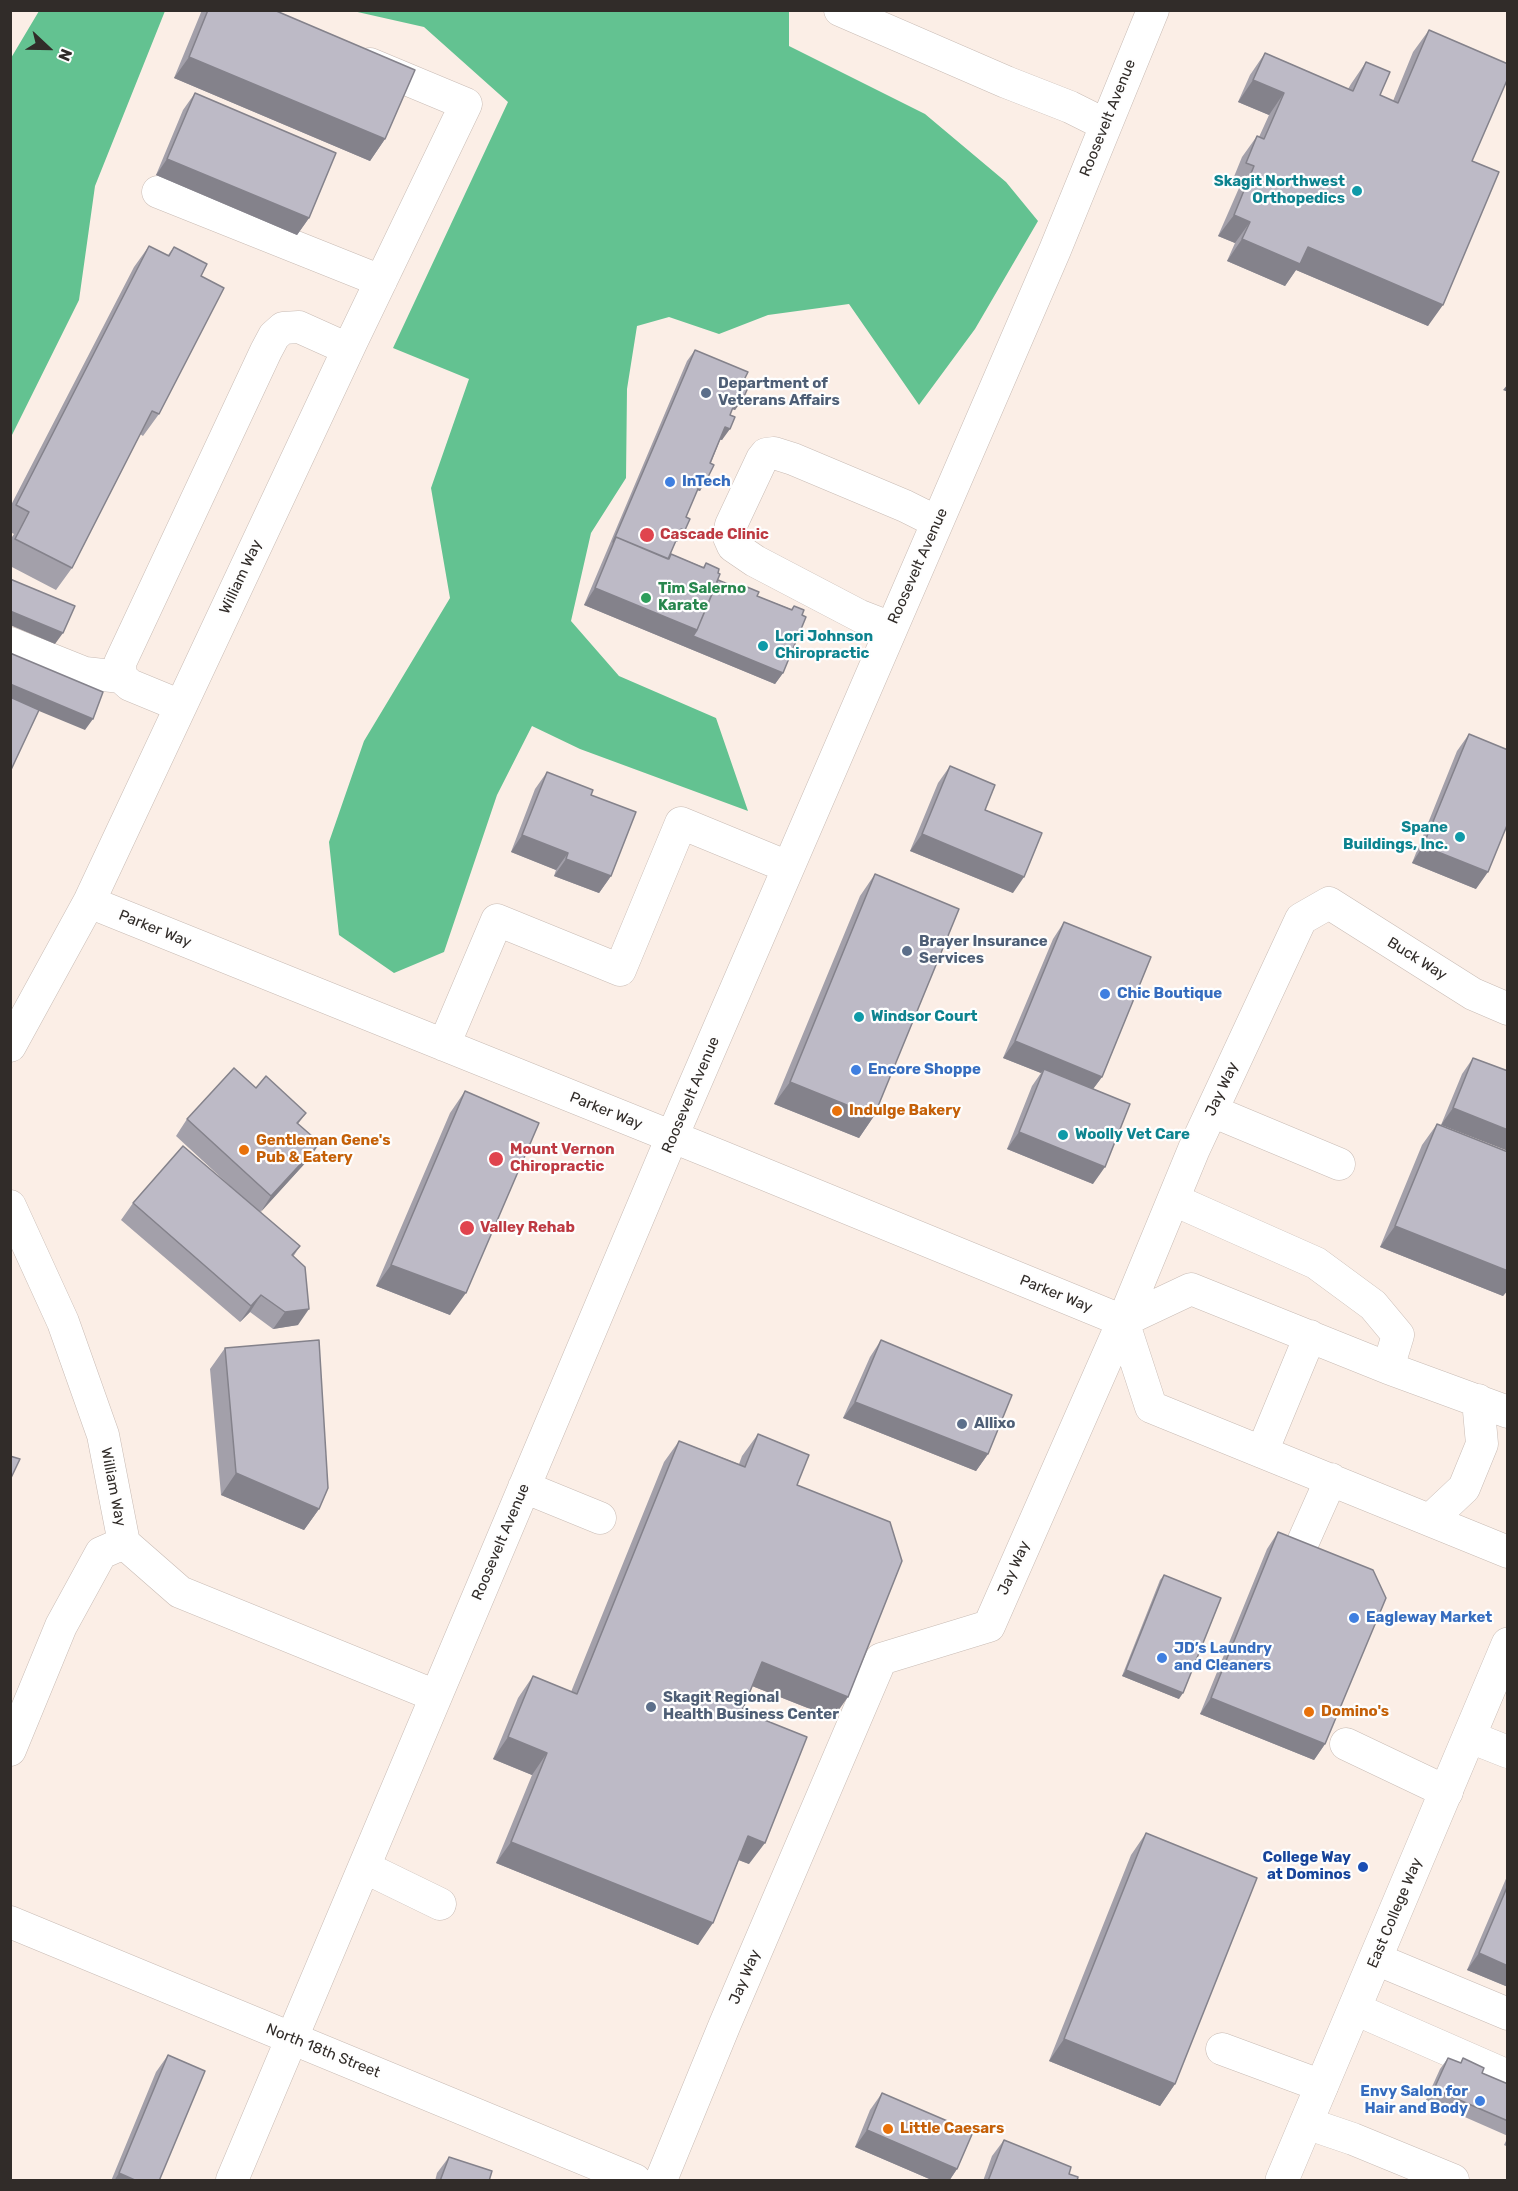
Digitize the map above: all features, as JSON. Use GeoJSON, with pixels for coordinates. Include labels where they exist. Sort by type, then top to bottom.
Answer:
{"type":"FeatureCollection","features":[{"type":"Feature","properties":{"kind":"main road","name":"East College Way"},"geometry":{"type":"LineString","coordinates":[[1282,2181],[1508,1644]]}},
{"type":"Feature","properties":{"kind":"street"},"geometry":{"type":"LineString","coordinates":[[840,10],[1006,82],[1070,107],[1106,125]]}},
{"type":"Feature","properties":{"kind":"street","name":"Roosevelt Avenue"},"geometry":{"type":"LineString","coordinates":[[232,2181],[672,1137],[1055,250],[1153,10]]}},
{"type":"Feature","properties":{"kind":"street","name":"William Way"},"geometry":{"type":"LineString","coordinates":[[10,1046],[89,902],[348,349],[466,104],[339,51]]}},
{"type":"Feature","properties":{"kind":"street"},"geometry":{"type":"LineString","coordinates":[[158,192],[381,281]]}},
{"type":"Feature","properties":{"kind":"street"},"geometry":{"type":"LineString","coordinates":[[121,676],[120,663],[134,631],[274,336],[283,328],[299,327],[348,349]]}},
{"type":"Feature","properties":{"kind":"street"},"geometry":{"type":"LineString","coordinates":[[891,628],[860,616],[755,561],[733,546],[729,537],[730,525],[765,454],[774,453],[905,506],[937,522]]}},
{"type":"Feature","properties":{"kind":"street"},"geometry":{"type":"LineString","coordinates":[[10,643],[85,673],[121,676],[130,685],[181,706]]}},
{"type":"Feature","properties":{"kind":"street"},"geometry":{"type":"LineString","coordinates":[[444,1044],[497,920],[620,970],[681,823],[788,867]]}},
{"type":"Feature","properties":{"kind":"street","name":"Parker Way"},"geometry":{"type":"LineString","coordinates":[[89,902],[444,1044],[1123,1322]]}},
{"type":"Feature","properties":{"kind":"street","name":"Buck Way"},"geometry":{"type":"LineString","coordinates":[[1329,903],[1473,994],[1508,1009]]}},
{"type":"Feature","properties":{"kind":"street","name":"Jay Way"},"geometry":{"type":"LineString","coordinates":[[661,2181],[725,2024],[881,1659],[988,1626],[1123,1322],[1194,1149],[1301,919],[1329,903]]}},
{"type":"Feature","properties":{"kind":"street"},"geometry":{"type":"LineString","coordinates":[[1212,1111],[1339,1164]]}},
{"type":"Feature","properties":{"kind":"street"},"geometry":{"type":"LineString","coordinates":[[1174,1200],[1316,1263],[1372,1305],[1398,1335],[1388,1368]]}},
{"type":"Feature","properties":{"kind":"street","name":"William Way"},"geometry":{"type":"LineString","coordinates":[[10,1206],[63,1322],[103,1435],[124,1543],[180,1592],[436,1696]]}},
{"type":"Feature","properties":{"kind":"street"},"geometry":{"type":"LineString","coordinates":[[1508,1412],[1388,1368],[1191,1289],[1123,1322],[1151,1407],[1508,1552]]}},
{"type":"Feature","properties":{"kind":"street"},"geometry":{"type":"LineString","coordinates":[[1262,1452],[1310,1336]]}},
{"type":"Feature","properties":{"kind":"street"},"geometry":{"type":"LineString","coordinates":[[1430,1520],[1464,1488],[1482,1444],[1478,1400]]}},
{"type":"Feature","properties":{"kind":"street"},"geometry":{"type":"LineString","coordinates":[[1299,1551],[1331,1479]]}},
{"type":"Feature","properties":{"kind":"street"},"geometry":{"type":"LineString","coordinates":[[524,1487],[600,1518]]}},
{"type":"Feature","properties":{"kind":"street"},"geometry":{"type":"LineString","coordinates":[[10,1750],[61,1626],[101,1553],[124,1543]]}},
{"type":"Feature","properties":{"kind":"street"},"geometry":{"type":"LineString","coordinates":[[1470,1737],[1508,1752]]}},
{"type":"Feature","properties":{"kind":"street"},"geometry":{"type":"LineString","coordinates":[[1346,1744],[1446,1792]]}},
{"type":"Feature","properties":{"kind":"street"},"geometry":{"type":"LineString","coordinates":[[364,1867],[440,1904]]}},
{"type":"Feature","properties":{"kind":"street","name":"North 18th Street"},"geometry":{"type":"LineString","coordinates":[[10,1922],[635,2181]]}},
{"type":"Feature","properties":{"kind":"street"},"geometry":{"type":"LineString","coordinates":[[1376,1959],[1508,2014]]}},
{"type":"Feature","properties":{"kind":"street"},"geometry":{"type":"LineString","coordinates":[[1355,2009],[1508,2076]]}},
{"type":"Feature","properties":{"kind":"street"},"geometry":{"type":"LineString","coordinates":[[1222,2049],[1322,2086]]}},
{"type":"Feature","properties":{"kind":"street"},"geometry":{"type":"LineString","coordinates":[[1306,2123],[1353,2139],[1452,2181]]}},
{"type":"Feature","properties":{"kind":"green space"},"geometry":{"type":"Polygon","coordinates":[[[39,11],[165,11],[95,186],[79,300],[11,437],[11,58],[39,11]]]}},
{"type":"Feature","properties":{"kind":"green space"},"geometry":{"type":"Polygon","coordinates":[[[353,11],[789,11],[789,46],[925,114],[1006,182],[1038,221],[975,329],[919,405],[849,304],[768,315],[719,334],[669,317],[637,326],[627,389],[626,478],[591,533],[571,621],[619,676],[716,718],[748,811],[580,749],[532,726],[497,795],[444,952],[394,973],[339,935],[329,842],[364,741],[450,598],[431,488],[469,379],[393,348],[508,102],[424,27],[353,11]]]}},
{"type":"Feature","properties":{"kind":"building"},"geometry":{"type":"Polygon","coordinates":[[[208,10],[274,10],[415,70],[385,139],[189,57],[208,10]]]}},
{"type":"Feature","properties":{"kind":"building","name":"Skagit Northwest Orthopedics"},"geometry":{"type":"Polygon","coordinates":[[[1429,30],[1508,64],[1508,78],[1472,161],[1499,172],[1443,305],[1308,247],[1300,264],[1242,239],[1250,222],[1234,215],[1254,166],[1246,163],[1257,136],[1264,139],[1284,93],[1253,80],[1265,53],[1353,91],[1366,62],[1390,72],[1380,95],[1398,103],[1429,30]]]}},
{"type":"Feature","properties":{"kind":"building"},"geometry":{"type":"Polygon","coordinates":[[[195,93],[336,153],[309,218],[167,159],[195,93]]]}},
{"type":"Feature","properties":{"kind":"building"},"geometry":{"type":"Polygon","coordinates":[[[149,246],[169,256],[174,247],[207,264],[201,276],[224,288],[159,414],[152,411],[72,568],[15,539],[29,512],[16,505],[149,246]]]}},
{"type":"Feature","properties":{"kind":"building"},"geometry":{"type":"Polygon","coordinates":[[[695,350],[748,372],[744,380],[750,383],[743,399],[737,397],[730,415],[735,417],[730,429],[725,427],[710,463],[714,465],[707,479],[703,477],[686,517],[690,519],[685,530],[681,529],[668,559],[616,537],[613,542],[695,350]]]}},
{"type":"Feature","properties":{"kind":"building","name":"Tim Salerno Karate"},"geometry":{"type":"Polygon","coordinates":[[[616,537],[669,559],[671,554],[704,568],[706,563],[719,569],[720,574],[697,630],[595,588],[616,537]]]}},
{"type":"Feature","properties":{"kind":"building"},"geometry":{"type":"Polygon","coordinates":[[[10,579],[75,606],[63,633],[10,611],[10,579]]]}},
{"type":"Feature","properties":{"kind":"building"},"geometry":{"type":"Polygon","coordinates":[[[718,580],[745,591],[747,587],[759,592],[757,596],[792,610],[794,606],[804,610],[802,615],[806,617],[783,673],[693,636],[718,580]]]}},
{"type":"Feature","properties":{"kind":"building"},"geometry":{"type":"Polygon","coordinates":[[[10,653],[103,692],[93,719],[10,684],[10,653]]]}},
{"type":"Feature","properties":{"kind":"building"},"geometry":{"type":"Polygon","coordinates":[[[10,697],[39,710],[10,772],[10,697]]]}},
{"type":"Feature","properties":{"kind":"building","name":"Spane Buildings, Inc."},"geometry":{"type":"Polygon","coordinates":[[[1469,734],[1508,750],[1508,823],[1488,872],[1423,846],[1469,734]]]}},
{"type":"Feature","properties":{"kind":"building"},"geometry":{"type":"Polygon","coordinates":[[[950,766],[995,785],[985,810],[1042,833],[1024,877],[922,834],[950,766]]]}},
{"type":"Feature","properties":{"kind":"building"},"geometry":{"type":"Polygon","coordinates":[[[547,772],[593,790],[591,795],[636,812],[611,876],[566,859],[568,853],[522,835],[547,772]]]}},
{"type":"Feature","properties":{"kind":"building","name":"Windsor Court"},"geometry":{"type":"Polygon","coordinates":[[[875,874],[959,909],[874,1116],[790,1082],[875,874]]]}},
{"type":"Feature","properties":{"kind":"building"},"geometry":{"type":"Polygon","coordinates":[[[1064,922],[1151,957],[1102,1077],[1015,1041],[1064,922]]]}},
{"type":"Feature","properties":{"kind":"building"},"geometry":{"type":"Polygon","coordinates":[[[1473,1058],[1508,1071],[1508,1130],[1453,1108],[1473,1058]]]}},
{"type":"Feature","properties":{"kind":"building","name":"Gentleman Gene's Pub & Eatery"},"geometry":{"type":"Polygon","coordinates":[[[234,1068],[256,1088],[266,1076],[306,1113],[297,1123],[320,1143],[271,1196],[187,1119],[234,1068]]]}},
{"type":"Feature","properties":{"kind":"building","name":"Woolly Vet Care"},"geometry":{"type":"Polygon","coordinates":[[[1044,1069],[1130,1104],[1105,1167],[1019,1132],[1044,1069]]]}},
{"type":"Feature","properties":{"kind":"building"},"geometry":{"type":"Polygon","coordinates":[[[465,1091],[539,1123],[466,1293],[391,1265],[465,1091]]]}},
{"type":"Feature","properties":{"kind":"building"},"geometry":{"type":"Polygon","coordinates":[[[1437,1124],[1508,1152],[1508,1271],[1395,1226],[1437,1124]]]}},
{"type":"Feature","properties":{"kind":"building"},"geometry":{"type":"Polygon","coordinates":[[[183,1146],[300,1246],[292,1255],[305,1267],[309,1309],[285,1312],[261,1295],[251,1306],[133,1203],[183,1146]]]}},
{"type":"Feature","properties":{"kind":"building"},"geometry":{"type":"Polygon","coordinates":[[[319,1340],[328,1488],[319,1509],[236,1473],[225,1348],[319,1340]]]}},
{"type":"Feature","properties":{"kind":"building"},"geometry":{"type":"Polygon","coordinates":[[[881,1340],[1012,1395],[988,1454],[855,1402],[881,1340]]]}},
{"type":"Feature","properties":{"kind":"building","name":"Skagit Regional Health Business Center"},"geometry":{"type":"Polygon","coordinates":[[[758,1434],[809,1455],[797,1485],[890,1522],[902,1561],[848,1697],[762,1662],[742,1711],[807,1737],[765,1843],[748,1836],[713,1923],[511,1842],[547,1753],[508,1737],[533,1676],[577,1694],[679,1441],[745,1467],[758,1434]]]}},
{"type":"Feature","properties":{"kind":"building"},"geometry":{"type":"Polygon","coordinates":[[[10,1456],[20,1459],[10,1480],[10,1456]]]}},
{"type":"Feature","properties":{"kind":"building"},"geometry":{"type":"Polygon","coordinates":[[[1278,1532],[1373,1570],[1386,1598],[1325,1744],[1211,1698],[1278,1532]]]}},
{"type":"Feature","properties":{"kind":"building","name":"JD’s Laundry and Cleaners"},"geometry":{"type":"Polygon","coordinates":[[[1164,1575],[1221,1598],[1183,1693],[1126,1670],[1164,1575]]]}},
{"type":"Feature","properties":{"kind":"building"},"geometry":{"type":"Polygon","coordinates":[[[1146,1833],[1257,1878],[1175,2084],[1064,2039],[1146,1833]]]}},
{"type":"Feature","properties":{"kind":"building"},"geometry":{"type":"Polygon","coordinates":[[[1508,1885],[1508,1966],[1479,1953],[1508,1885]]]}},
{"type":"Feature","properties":{"kind":"building"},"geometry":{"type":"Polygon","coordinates":[[[168,2055],[205,2071],[159,2181],[137,2181],[119,2173],[168,2055]]]}},
{"type":"Feature","properties":{"kind":"building"},"geometry":{"type":"Polygon","coordinates":[[[1448,2058],[1461,2063],[1463,2058],[1484,2068],[1482,2073],[1508,2084],[1508,2121],[1434,2089],[1448,2058]]]}},
{"type":"Feature","properties":{"kind":"building"},"geometry":{"type":"Polygon","coordinates":[[[882,2093],[973,2132],[957,2169],[867,2130],[882,2093]]]}},
{"type":"Feature","properties":{"kind":"building"},"geometry":{"type":"Polygon","coordinates":[[[1004,2140],[1071,2167],[1069,2174],[1078,2177],[1077,2181],[988,2181],[1004,2140]]]}},
{"type":"Feature","properties":{"kind":"building"},"geometry":{"type":"Polygon","coordinates":[[[449,2157],[492,2171],[489,2181],[440,2181],[449,2157]]]}},
{"type":"Feature","properties":{"kind":"place","name":"Skagit Northwest Orthopedics"},"geometry":{"type":"Point","coordinates":[1357,191]}},
{"type":"Feature","properties":{"kind":"place","name":"Department of Veterans Affairs"},"geometry":{"type":"Point","coordinates":[706,393]}},
{"type":"Feature","properties":{"kind":"place","name":"InTech"},"geometry":{"type":"Point","coordinates":[670,482]}},
{"type":"Feature","properties":{"kind":"place","name":"Cascade Clinic"},"geometry":{"type":"Point","coordinates":[647,535]}},
{"type":"Feature","properties":{"kind":"place","name":"Tim Salerno Karate"},"geometry":{"type":"Point","coordinates":[646,598]}},
{"type":"Feature","properties":{"kind":"place","name":"Lori Johnson Chiropractic"},"geometry":{"type":"Point","coordinates":[763,646]}},
{"type":"Feature","properties":{"kind":"place","name":"Spane Buildings, Inc."},"geometry":{"type":"Point","coordinates":[1460,837]}},
{"type":"Feature","properties":{"kind":"place","name":"Brayer Insurance Services"},"geometry":{"type":"Point","coordinates":[907,951]}},
{"type":"Feature","properties":{"kind":"place","name":"Chic Boutique"},"geometry":{"type":"Point","coordinates":[1105,994]}},
{"type":"Feature","properties":{"kind":"place","name":"Windsor Court"},"geometry":{"type":"Point","coordinates":[859,1017]}},
{"type":"Feature","properties":{"kind":"place","name":"Encore Shoppe"},"geometry":{"type":"Point","coordinates":[856,1070]}},
{"type":"Feature","properties":{"kind":"place","name":"Indulge Bakery"},"geometry":{"type":"Point","coordinates":[837,1111]}},
{"type":"Feature","properties":{"kind":"place","name":"Woolly Vet Care"},"geometry":{"type":"Point","coordinates":[1063,1135]}},
{"type":"Feature","properties":{"kind":"place","name":"Gentleman Gene's Pub & Eatery"},"geometry":{"type":"Point","coordinates":[244,1150]}},
{"type":"Feature","properties":{"kind":"place","name":"Mount Vernon Chiropractic"},"geometry":{"type":"Point","coordinates":[496,1159]}},
{"type":"Feature","properties":{"kind":"place","name":"Valley Rehab"},"geometry":{"type":"Point","coordinates":[467,1228]}},
{"type":"Feature","properties":{"kind":"place","name":"Allixo"},"geometry":{"type":"Point","coordinates":[962,1424]}},
{"type":"Feature","properties":{"kind":"place","name":"Eagleway Market"},"geometry":{"type":"Point","coordinates":[1354,1618]}},
{"type":"Feature","properties":{"kind":"place","name":"JD’s Laundry and Cleaners"},"geometry":{"type":"Point","coordinates":[1162,1658]}},
{"type":"Feature","properties":{"kind":"place","name":"Skagit Regional Health Business Center"},"geometry":{"type":"Point","coordinates":[651,1707]}},
{"type":"Feature","properties":{"kind":"place","name":"Domino's"},"geometry":{"type":"Point","coordinates":[1309,1712]}},
{"type":"Feature","properties":{"kind":"place","name":"College Way at Dominos"},"geometry":{"type":"Point","coordinates":[1363,1867]}},
{"type":"Feature","properties":{"kind":"place","name":"Envy Salon for Hair and Body"},"geometry":{"type":"Point","coordinates":[1480,2101]}},
{"type":"Feature","properties":{"kind":"place","name":"Little Caesars"},"geometry":{"type":"Point","coordinates":[888,2129]}}]}
